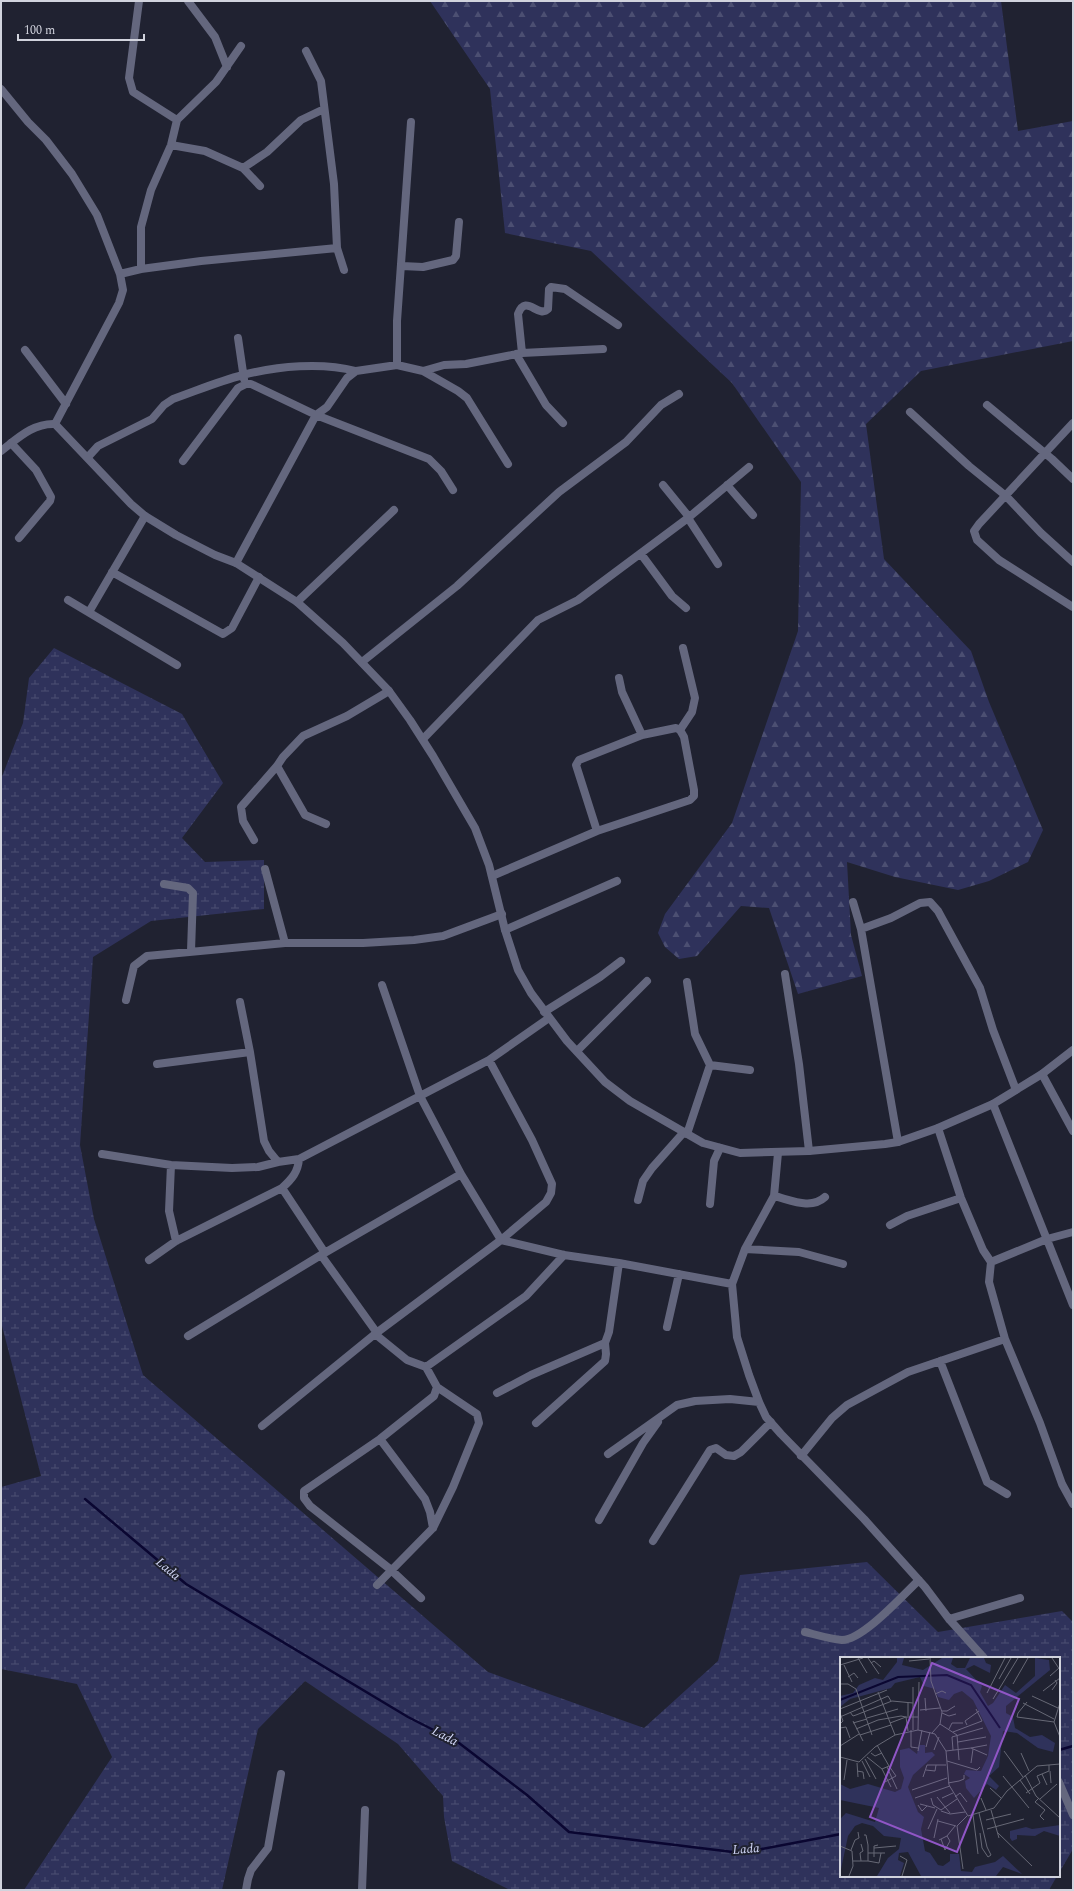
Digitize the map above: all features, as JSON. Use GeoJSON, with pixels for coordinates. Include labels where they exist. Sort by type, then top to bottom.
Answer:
{"type":"FeatureCollection","features":[{"type":"Feature","properties":{"kind":"street"},"geometry":{"type":"LineString","coordinates":[[139,1],[128,78],[130,86],[133,92],[177,120]]}},
{"type":"Feature","properties":{"kind":"street"},"geometry":{"type":"LineString","coordinates":[[188,1],[215,38],[227,66]]}},
{"type":"Feature","properties":{"kind":"street"},"geometry":{"type":"LineString","coordinates":[[141,269],[141,227],[151,190],[171,145],[177,120],[216,82],[241,46]]}},
{"type":"Feature","properties":{"kind":"street"},"geometry":{"type":"LineString","coordinates":[[306,51],[321,81],[334,184],[337,248],[344,270]]}},
{"type":"Feature","properties":{"kind":"street"},"geometry":{"type":"LineString","coordinates":[[1,89],[28,122],[46,140],[72,174],[97,215],[120,274],[123,290],[119,303],[55,424]]}},
{"type":"Feature","properties":{"kind":"street"},"geometry":{"type":"LineString","coordinates":[[243,168],[267,152],[301,120],[324,109]]}},
{"type":"Feature","properties":{"kind":"street"},"geometry":{"type":"LineString","coordinates":[[397,364],[397,321],[411,122]]}},
{"type":"Feature","properties":{"kind":"street"},"geometry":{"type":"LineString","coordinates":[[171,145],[205,151],[243,168],[260,186]]}},
{"type":"Feature","properties":{"kind":"street"},"geometry":{"type":"LineString","coordinates":[[402,266],[423,267],[453,260],[456,256],[459,222]]}},
{"type":"Feature","properties":{"kind":"street"},"geometry":{"type":"LineString","coordinates":[[120,274],[141,269],[201,261],[337,248]]}},
{"type":"Feature","properties":{"kind":"street"},"geometry":{"type":"LineString","coordinates":[[562,423],[546,405],[519,354],[519,310],[522,306],[526,305],[543,312],[546,311],[548,309],[549,289],[551,287],[565,289],[618,326]]}},
{"type":"Feature","properties":{"kind":"street"},"geometry":{"type":"LineString","coordinates":[[238,338],[243,375],[246,384]]}},
{"type":"Feature","properties":{"kind":"street"},"geometry":{"type":"LineString","coordinates":[[423,371],[444,365],[466,364],[519,354],[603,349]]}},
{"type":"Feature","properties":{"kind":"street"},"geometry":{"type":"LineString","coordinates":[[25,350],[66,404]]}},
{"type":"Feature","properties":{"kind":"street"},"geometry":{"type":"LineString","coordinates":[[88,457],[98,446],[152,419],[164,405],[173,399],[243,375],[287,367],[341,367],[356,370],[397,364],[423,371],[458,391],[467,398],[508,464]]}},
{"type":"Feature","properties":{"kind":"street"},"geometry":{"type":"LineString","coordinates":[[236,563],[316,415],[327,407],[347,378],[356,370]]}},
{"type":"Feature","properties":{"kind":"street"},"geometry":{"type":"LineString","coordinates":[[183,461],[238,388],[246,384],[260,387],[316,415],[429,458],[441,471],[453,490]]}},
{"type":"Feature","properties":{"kind":"street"},"geometry":{"type":"LineString","coordinates":[[362,662],[457,586],[559,492],[626,442],[661,405],[679,394]]}},
{"type":"Feature","properties":{"kind":"street"},"geometry":{"type":"LineString","coordinates":[[987,405],[1046,454],[1073,479]]}},
{"type":"Feature","properties":{"kind":"street"},"geometry":{"type":"LineString","coordinates":[[910,412],[969,466],[1006,496],[1041,533],[1073,562]]}},
{"type":"Feature","properties":{"kind":"street"},"geometry":{"type":"LineString","coordinates":[[1,451],[30,430],[44,423],[55,424],[131,504],[145,516],[176,536],[215,555],[236,563],[297,602],[362,662],[389,691],[423,739],[475,828],[492,876],[505,930],[518,970],[546,1015],[567,1041],[605,1082],[630,1101],[685,1133],[702,1142],[740,1153],[809,1152],[898,1142],[938,1128],[993,1104],[1042,1074],[1073,1050]]}},
{"type":"Feature","properties":{"kind":"street"},"geometry":{"type":"LineString","coordinates":[[1073,423],[974,531],[977,540],[999,560],[1073,607]]}},
{"type":"Feature","properties":{"kind":"street"},"geometry":{"type":"LineString","coordinates":[[11,443],[36,470],[51,497],[50,501],[19,538]]}},
{"type":"Feature","properties":{"kind":"street"},"geometry":{"type":"LineString","coordinates":[[423,739],[538,620],[578,600],[688,518],[749,467]]}},
{"type":"Feature","properties":{"kind":"street"},"geometry":{"type":"LineString","coordinates":[[663,485],[688,518],[718,564]]}},
{"type":"Feature","properties":{"kind":"street"},"geometry":{"type":"LineString","coordinates":[[727,485],[753,515]]}},
{"type":"Feature","properties":{"kind":"street"},"geometry":{"type":"LineString","coordinates":[[297,602],[394,510]]}},
{"type":"Feature","properties":{"kind":"street"},"geometry":{"type":"LineString","coordinates":[[89,612],[145,516]]}},
{"type":"Feature","properties":{"kind":"street"},"geometry":{"type":"LineString","coordinates":[[641,554],[672,596],[686,608]]}},
{"type":"Feature","properties":{"kind":"street"},"geometry":{"type":"LineString","coordinates":[[112,572],[223,634],[232,628],[259,578]]}},
{"type":"Feature","properties":{"kind":"street"},"geometry":{"type":"LineString","coordinates":[[68,600],[177,665]]}},
{"type":"Feature","properties":{"kind":"street"},"geometry":{"type":"LineString","coordinates":[[680,730],[692,712],[695,698],[683,648]]}},
{"type":"Feature","properties":{"kind":"street"},"geometry":{"type":"LineString","coordinates":[[618,678],[622,692],[642,735]]}},
{"type":"Feature","properties":{"kind":"street"},"geometry":{"type":"LineString","coordinates":[[254,840],[243,821],[241,807],[283,757],[303,736],[347,716],[389,691]]}},
{"type":"Feature","properties":{"kind":"street"},"geometry":{"type":"LineString","coordinates":[[492,876],[596,831],[690,800],[694,796],[694,790],[684,737],[680,730],[676,728],[642,735],[585,757],[576,765],[596,831]]}},
{"type":"Feature","properties":{"kind":"street"},"geometry":{"type":"LineString","coordinates":[[277,766],[305,815],[326,824]]}},
{"type":"Feature","properties":{"kind":"street"},"geometry":{"type":"LineString","coordinates":[[265,869],[285,943]]}},
{"type":"Feature","properties":{"kind":"street"},"geometry":{"type":"LineString","coordinates":[[505,930],[617,882]]}},
{"type":"Feature","properties":{"kind":"street"},"geometry":{"type":"LineString","coordinates":[[164,884],[188,888],[193,893],[191,951]]}},
{"type":"Feature","properties":{"kind":"street"},"geometry":{"type":"LineString","coordinates":[[853,902],[860,929],[898,1142]]}},
{"type":"Feature","properties":{"kind":"street"},"geometry":{"type":"LineString","coordinates":[[860,929],[891,918],[920,903],[930,902],[938,911],[980,988],[993,1030],[1016,1090]]}},
{"type":"Feature","properties":{"kind":"street"},"geometry":{"type":"LineString","coordinates":[[126,1000],[134,966],[147,956],[285,943],[363,943],[436,937],[443,936],[502,914]]}},
{"type":"Feature","properties":{"kind":"street"},"geometry":{"type":"LineString","coordinates":[[102,1154],[171,1165],[258,1167],[299,1159],[488,1060],[546,1015],[621,961]]}},
{"type":"Feature","properties":{"kind":"street"},"geometry":{"type":"LineString","coordinates":[[785,974],[799,1064],[809,1152]]}},
{"type":"Feature","properties":{"kind":"street"},"geometry":{"type":"LineString","coordinates":[[577,1051],[647,981]]}},
{"type":"Feature","properties":{"kind":"street"},"geometry":{"type":"LineString","coordinates":[[638,1200],[643,1181],[652,1168],[685,1133],[710,1066],[695,1034],[687,982]]}},
{"type":"Feature","properties":{"kind":"street"},"geometry":{"type":"LineString","coordinates":[[382,985],[420,1096],[461,1174],[501,1240],[564,1255],[619,1263],[732,1284]]}},
{"type":"Feature","properties":{"kind":"street"},"geometry":{"type":"LineString","coordinates":[[240,1002],[250,1052],[264,1141],[268,1151],[278,1162]]}},
{"type":"Feature","properties":{"kind":"street"},"geometry":{"type":"LineString","coordinates":[[157,1064],[250,1052]]}},
{"type":"Feature","properties":{"kind":"street"},"geometry":{"type":"LineString","coordinates":[[262,1426],[376,1334],[501,1240],[546,1202],[551,1193],[552,1184],[532,1140],[488,1060]]}},
{"type":"Feature","properties":{"kind":"street"},"geometry":{"type":"LineString","coordinates":[[710,1066],[750,1070]]}},
{"type":"Feature","properties":{"kind":"street"},"geometry":{"type":"LineString","coordinates":[[1042,1074],[1073,1131]]}},
{"type":"Feature","properties":{"kind":"street"},"geometry":{"type":"LineString","coordinates":[[993,1104],[1073,1305]]}},
{"type":"Feature","properties":{"kind":"street"},"geometry":{"type":"LineString","coordinates":[[938,1128],[961,1198],[983,1250],[991,1262],[989,1282],[1005,1339],[1040,1423],[1062,1484],[1073,1504]]}},
{"type":"Feature","properties":{"kind":"street"},"geometry":{"type":"LineString","coordinates":[[710,1204],[714,1161],[720,1148]]}},
{"type":"Feature","properties":{"kind":"street"},"geometry":{"type":"LineString","coordinates":[[778,1153],[774,1196],[745,1249],[732,1284],[737,1336],[759,1402],[766,1417],[801,1456],[864,1519],[919,1580],[948,1619],[983,1657]]}},
{"type":"Feature","properties":{"kind":"street"},"geometry":{"type":"LineString","coordinates":[[149,1260],[176,1241],[282,1188],[291,1179],[298,1168],[299,1159]]}},
{"type":"Feature","properties":{"kind":"street"},"geometry":{"type":"LineString","coordinates":[[171,1165],[169,1211],[176,1241]]}},
{"type":"Feature","properties":{"kind":"street"},"geometry":{"type":"LineString","coordinates":[[188,1336],[323,1254],[461,1174]]}},
{"type":"Feature","properties":{"kind":"street"},"geometry":{"type":"LineString","coordinates":[[282,1188],[323,1254],[376,1334],[407,1360],[426,1367],[437,1387],[477,1414],[480,1423],[453,1487],[433,1528],[390,1569],[377,1584]]}},
{"type":"Feature","properties":{"kind":"street"},"geometry":{"type":"LineString","coordinates":[[774,1196],[810,1204],[820,1201],[825,1197]]}},
{"type":"Feature","properties":{"kind":"street"},"geometry":{"type":"LineString","coordinates":[[890,1225],[907,1216],[961,1198]]}},
{"type":"Feature","properties":{"kind":"street"},"geometry":{"type":"LineString","coordinates":[[991,1262],[1047,1238],[1073,1232]]}},
{"type":"Feature","properties":{"kind":"street"},"geometry":{"type":"LineString","coordinates":[[745,1249],[799,1252],[843,1264]]}},
{"type":"Feature","properties":{"kind":"street"},"geometry":{"type":"LineString","coordinates":[[426,1367],[526,1296],[564,1255]]}},
{"type":"Feature","properties":{"kind":"street"},"geometry":{"type":"LineString","coordinates":[[536,1423],[605,1361],[605,1343],[609,1332],[619,1263]]}},
{"type":"Feature","properties":{"kind":"street"},"geometry":{"type":"LineString","coordinates":[[667,1327],[679,1274]]}},
{"type":"Feature","properties":{"kind":"street"},"geometry":{"type":"LineString","coordinates":[[801,1456],[832,1418],[848,1405],[908,1372],[1005,1339]]}},
{"type":"Feature","properties":{"kind":"street"},"geometry":{"type":"LineString","coordinates":[[497,1393],[531,1375],[605,1343]]}},
{"type":"Feature","properties":{"kind":"street"},"geometry":{"type":"LineString","coordinates":[[940,1361],[987,1482],[1007,1494]]}},
{"type":"Feature","properties":{"kind":"street"},"geometry":{"type":"LineString","coordinates":[[421,1598],[390,1569],[310,1506],[304,1498],[304,1491],[380,1439],[434,1396],[437,1387]]}},
{"type":"Feature","properties":{"kind":"street"},"geometry":{"type":"LineString","coordinates":[[608,1454],[661,1418],[677,1405],[695,1401],[730,1399],[759,1402]]}},
{"type":"Feature","properties":{"kind":"street"},"geometry":{"type":"LineString","coordinates":[[599,1520],[643,1443],[661,1418]]}},
{"type":"Feature","properties":{"kind":"street"},"geometry":{"type":"LineString","coordinates":[[653,1541],[710,1450],[716,1448],[726,1455],[734,1456],[741,1452],[771,1422]]}},
{"type":"Feature","properties":{"kind":"street"},"geometry":{"type":"LineString","coordinates":[[380,1439],[425,1500],[430,1512],[433,1528]]}},
{"type":"Feature","properties":{"kind":"street"},"geometry":{"type":"LineString","coordinates":[[805,1632],[843,1640],[854,1637],[866,1629],[919,1580]]}},
{"type":"Feature","properties":{"kind":"street"},"geometry":{"type":"LineString","coordinates":[[948,1619],[1020,1598]]}},
{"type":"Feature","properties":{"kind":"street"},"geometry":{"type":"LineString","coordinates":[[246,1890],[248,1879],[252,1870],[268,1848],[281,1774]]}},
{"type":"Feature","properties":{"kind":"street"},"geometry":{"type":"LineString","coordinates":[[1060,1784],[1073,1815]]}},
{"type":"Feature","properties":{"kind":"street"},"geometry":{"type":"LineString","coordinates":[[362,1890],[366,1810]]}},
{"type":"Feature","properties":{"kind":"green space"},"geometry":{"type":"Polygon","coordinates":[[[430,1],[1001,1],[1018,131],[1073,121],[1073,341],[921,371],[866,424],[884,559],[971,651],[989,702],[1043,830],[1028,862],[989,881],[958,890],[895,877],[847,862],[851,935],[862,976],[798,994],[769,908],[741,906],[697,956],[679,959],[665,947],[658,933],[665,914],[732,823],[798,631],[801,482],[732,383],[591,251],[505,233],[490,89],[430,1]]]}},
{"type":"Feature","properties":{"kind":"green space"},"geometry":{"type":"Polygon","coordinates":[[[54,648],[182,714],[223,783],[182,838],[205,862],[264,860],[264,909],[151,921],[93,957],[80,1145],[94,1219],[143,1375],[488,1672],[644,1728],[718,1661],[740,1575],[867,1562],[938,1632],[1062,1611],[1073,1622],[1073,1849],[1060,1871],[1060,1657],[840,1657],[840,1877],[1056,1877],[1049,1890],[510,1890],[452,1861],[444,1817],[443,1796],[398,1744],[305,1681],[258,1729],[222,1890],[24,1890],[112,1757],[77,1684],[1,1669],[1,1487],[41,1476],[1,1322],[1,779],[23,723],[29,678],[54,648]]]}},
{"type":"Feature","properties":{"kind":"waterway","name":"Lada"},"geometry":{"type":"LineString","coordinates":[[85,1499],[186,1584],[408,1717],[459,1743],[527,1795],[569,1832],[741,1853],[840,1834]]}},
{"type":"Feature","properties":{"kind":"waterway","name":"Lada"},"geometry":{"type":"LineString","coordinates":[[1060,1750],[1073,1746]]}}]}
